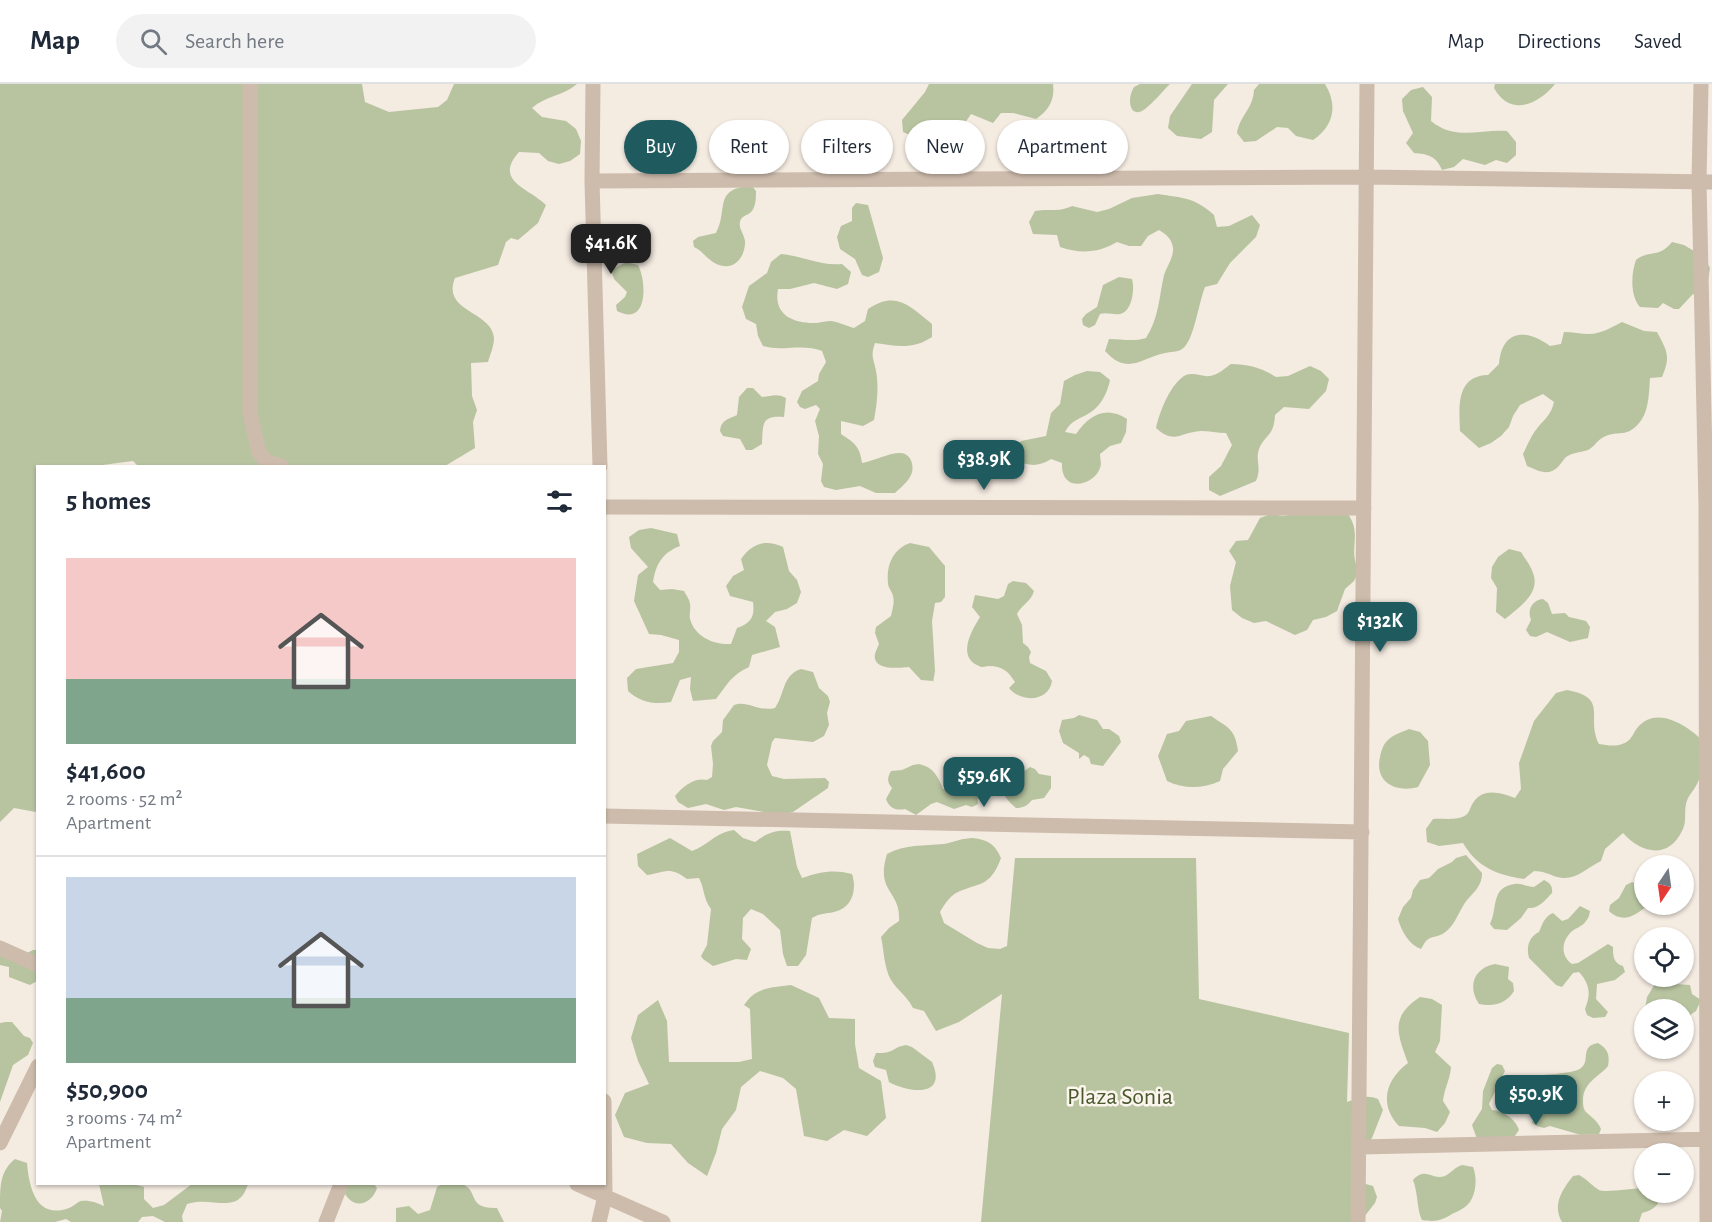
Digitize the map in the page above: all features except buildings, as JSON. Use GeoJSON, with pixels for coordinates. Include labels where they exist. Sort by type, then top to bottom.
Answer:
{"type":"FeatureCollection","features":[{"type":"Feature","properties":{"kind":"street"},"geometry":{"type":"LineString","coordinates":[[250,84],[250,413],[259,453],[267,462],[278,465]]}},
{"type":"Feature","properties":{"kind":"street"},"geometry":{"type":"LineString","coordinates":[[593,84],[592,181],[600,465]]}},
{"type":"Feature","properties":{"kind":"street"},"geometry":{"type":"LineString","coordinates":[[1358,1222],[1367,84]]}},
{"type":"Feature","properties":{"kind":"street"},"geometry":{"type":"LineString","coordinates":[[1701,84],[1706,182],[1709,505],[1710,1139],[1707,1222]]}},
{"type":"Feature","properties":{"kind":"street"},"geometry":{"type":"LineString","coordinates":[[592,181],[1366,177],[1706,182]]}},
{"type":"Feature","properties":{"kind":"street"},"geometry":{"type":"LineString","coordinates":[[606,507],[1364,508]]}},
{"type":"Feature","properties":{"kind":"street"},"geometry":{"type":"LineString","coordinates":[[606,816],[1362,832]]}},
{"type":"Feature","properties":{"kind":"street"},"geometry":{"type":"LineString","coordinates":[[0,948],[36,964]]}},
{"type":"Feature","properties":{"kind":"street"},"geometry":{"type":"LineString","coordinates":[[0,1143],[36,1070]]}},
{"type":"Feature","properties":{"kind":"street"},"geometry":{"type":"LineString","coordinates":[[1360,1147],[1710,1139]]}},
{"type":"Feature","properties":{"kind":"street"},"geometry":{"type":"LineString","coordinates":[[326,1222],[341,1185]]}},
{"type":"Feature","properties":{"kind":"street"},"geometry":{"type":"LineString","coordinates":[[579,1185],[663,1222]]}},
{"type":"Feature","properties":{"kind":"street"},"geometry":{"type":"LineString","coordinates":[[598,1222],[605,1196],[605,1185]]}},
{"type":"Feature","properties":{"kind":"green space"},"geometry":{"type":"Polygon","coordinates":[[[0,84],[362,84],[365,102],[389,112],[438,107],[447,100],[454,84],[577,84],[532,108],[542,117],[566,121],[576,129],[581,141],[580,154],[570,161],[559,164],[548,161],[539,153],[519,152],[512,162],[510,170],[516,183],[546,205],[538,223],[518,240],[511,238],[506,242],[498,265],[455,278],[453,289],[455,298],[485,322],[494,338],[488,362],[471,363],[472,396],[477,410],[473,422],[475,448],[447,465],[137,465],[133,461],[103,465],[36,465],[36,812],[14,808],[0,822],[0,84]]]}},
{"type":"Feature","properties":{"kind":"green space"},"geometry":{"type":"Polygon","coordinates":[[[929,84],[1053,84],[1050,104],[1036,119],[1013,113],[1001,113],[993,123],[971,114],[966,120],[905,120],[905,133],[903,132],[902,120],[929,84]]]}},
{"type":"Feature","properties":{"kind":"green space"},"geometry":{"type":"Polygon","coordinates":[[[1140,84],[1170,84],[1145,109],[1136,112],[1131,107],[1130,97],[1134,87],[1140,84]]]}},
{"type":"Feature","properties":{"kind":"green space"},"geometry":{"type":"Polygon","coordinates":[[[1192,84],[1228,84],[1214,100],[1212,132],[1201,139],[1177,136],[1168,128],[1170,116],[1192,84]]]}},
{"type":"Feature","properties":{"kind":"green space"},"geometry":{"type":"Polygon","coordinates":[[[1259,84],[1325,84],[1332,100],[1332,115],[1326,128],[1313,140],[1296,136],[1288,128],[1277,127],[1256,141],[1244,142],[1237,133],[1254,90],[1259,84]]]}},
{"type":"Feature","properties":{"kind":"green space"},"geometry":{"type":"Polygon","coordinates":[[[1495,84],[1555,84],[1541,98],[1524,105],[1516,105],[1508,103],[1501,97],[1494,88],[1495,84]]]}},
{"type":"Feature","properties":{"kind":"green space"},"geometry":{"type":"Polygon","coordinates":[[[1423,87],[1432,97],[1431,121],[1449,131],[1468,133],[1507,131],[1516,142],[1516,155],[1507,163],[1496,160],[1485,165],[1463,159],[1454,167],[1442,170],[1431,157],[1414,153],[1406,143],[1413,133],[1403,111],[1402,99],[1411,90],[1423,87]]]}},
{"type":"Feature","properties":{"kind":"green space"},"geometry":{"type":"Polygon","coordinates":[[[752,186],[756,191],[755,206],[740,222],[745,241],[744,252],[737,262],[721,266],[694,247],[693,241],[698,237],[716,233],[726,196],[731,191],[752,186]]]}},
{"type":"Feature","properties":{"kind":"green space"},"geometry":{"type":"Polygon","coordinates":[[[1158,194],[1188,199],[1200,205],[1214,215],[1217,227],[1229,226],[1252,215],[1260,225],[1256,237],[1230,263],[1217,284],[1205,287],[1192,333],[1184,348],[1135,363],[1121,363],[1105,351],[1109,339],[1146,338],[1156,315],[1164,275],[1172,255],[1173,248],[1170,239],[1159,230],[1148,236],[1141,246],[1129,246],[1117,242],[1096,250],[1075,251],[1060,247],[1057,235],[1033,234],[1029,222],[1035,211],[1072,206],[1097,212],[1132,198],[1158,194]]]}},
{"type":"Feature","properties":{"kind":"green space"},"geometry":{"type":"Polygon","coordinates":[[[856,203],[868,205],[883,258],[879,272],[868,277],[862,275],[855,259],[840,249],[837,237],[841,226],[852,221],[852,208],[856,203]]]}},
{"type":"Feature","properties":{"kind":"green space"},"geometry":{"type":"Polygon","coordinates":[[[1672,242],[1684,245],[1704,257],[1710,268],[1707,286],[1692,295],[1679,309],[1663,303],[1658,308],[1640,307],[1634,297],[1632,284],[1636,260],[1662,250],[1672,242]]]}},
{"type":"Feature","properties":{"kind":"green space"},"geometry":{"type":"Polygon","coordinates":[[[781,254],[827,264],[842,264],[851,272],[848,284],[837,289],[814,283],[790,289],[778,289],[779,305],[782,311],[793,320],[808,323],[831,321],[854,328],[865,321],[868,309],[878,303],[895,301],[909,306],[932,324],[932,337],[918,344],[904,346],[875,343],[873,355],[877,377],[877,402],[874,420],[863,426],[841,421],[841,434],[856,446],[862,463],[895,453],[907,455],[912,464],[911,475],[895,493],[876,493],[860,486],[836,490],[824,487],[821,481],[823,464],[818,454],[819,436],[815,421],[820,409],[816,405],[805,409],[797,402],[802,391],[818,381],[826,362],[822,351],[763,346],[756,324],[746,319],[742,307],[749,286],[767,273],[771,262],[781,254]]]}},
{"type":"Feature","properties":{"kind":"green space"},"geometry":{"type":"Polygon","coordinates":[[[626,262],[638,265],[643,282],[640,308],[635,313],[627,314],[617,311],[616,305],[627,292],[614,279],[612,273],[615,268],[626,262]]]}},
{"type":"Feature","properties":{"kind":"green space"},"geometry":{"type":"Polygon","coordinates":[[[1119,277],[1132,279],[1133,294],[1127,309],[1120,314],[1100,314],[1095,325],[1089,328],[1083,325],[1082,319],[1097,307],[1103,285],[1119,277]]]}},
{"type":"Feature","properties":{"kind":"green space"},"geometry":{"type":"Polygon","coordinates":[[[1622,322],[1644,331],[1657,332],[1667,354],[1662,377],[1650,378],[1646,410],[1642,419],[1632,430],[1602,438],[1590,449],[1566,457],[1555,470],[1549,472],[1527,466],[1523,454],[1533,434],[1553,407],[1554,402],[1543,394],[1520,405],[1509,427],[1491,443],[1479,448],[1460,431],[1460,403],[1465,387],[1470,381],[1488,375],[1499,364],[1501,353],[1510,339],[1516,336],[1532,336],[1550,346],[1561,344],[1564,332],[1593,334],[1622,322]]]}},
{"type":"Feature","properties":{"kind":"green space"},"geometry":{"type":"Polygon","coordinates":[[[1231,364],[1255,367],[1276,377],[1288,376],[1310,366],[1321,371],[1329,379],[1326,391],[1309,409],[1284,407],[1275,415],[1271,431],[1259,449],[1256,481],[1220,496],[1209,490],[1209,477],[1221,466],[1232,445],[1226,433],[1201,431],[1173,437],[1156,428],[1166,398],[1175,384],[1186,375],[1213,375],[1231,364]]]}},
{"type":"Feature","properties":{"kind":"green space"},"geometry":{"type":"Polygon","coordinates":[[[1087,371],[1100,372],[1110,380],[1108,389],[1098,406],[1073,422],[1065,432],[1076,434],[1092,417],[1112,413],[1127,419],[1126,432],[1121,443],[1110,446],[1100,454],[1101,465],[1097,473],[1093,478],[1082,483],[1076,484],[1066,479],[1062,463],[1051,459],[1034,465],[1016,461],[1013,449],[1021,441],[1046,436],[1051,413],[1060,404],[1064,381],[1087,371]]]}},
{"type":"Feature","properties":{"kind":"green space"},"geometry":{"type":"Polygon","coordinates":[[[747,388],[753,388],[762,397],[777,395],[786,398],[784,417],[767,419],[763,426],[762,444],[752,450],[746,450],[740,439],[723,436],[720,431],[723,422],[737,415],[739,397],[747,388]]]}},
{"type":"Feature","properties":{"kind":"green space"},"geometry":{"type":"Polygon","coordinates":[[[1271,514],[1283,516],[1348,514],[1354,529],[1354,555],[1359,570],[1354,581],[1345,589],[1337,611],[1313,620],[1307,630],[1295,635],[1266,621],[1254,623],[1242,618],[1232,610],[1230,586],[1236,562],[1229,551],[1236,541],[1248,540],[1260,518],[1271,514]]]}},
{"type":"Feature","properties":{"kind":"green space"},"geometry":{"type":"Polygon","coordinates":[[[651,528],[677,534],[680,546],[661,560],[653,582],[660,590],[684,591],[690,602],[692,625],[706,639],[731,644],[737,628],[749,622],[753,616],[753,602],[730,596],[726,586],[733,576],[744,570],[741,559],[750,549],[765,543],[783,547],[789,571],[797,580],[801,592],[797,603],[775,612],[766,621],[775,627],[780,647],[752,655],[749,667],[733,677],[716,699],[693,701],[690,689],[691,677],[680,680],[671,702],[648,702],[628,691],[627,678],[636,669],[673,663],[679,652],[679,640],[649,634],[634,601],[638,575],[648,567],[631,548],[629,537],[639,530],[651,528]]]}},
{"type":"Feature","properties":{"kind":"green space"},"geometry":{"type":"Polygon","coordinates":[[[910,543],[929,547],[945,566],[945,597],[941,602],[935,603],[932,621],[935,671],[933,683],[933,681],[921,680],[909,667],[882,666],[875,659],[879,644],[875,633],[876,627],[891,616],[894,604],[888,585],[888,570],[899,549],[910,543]]]}},
{"type":"Feature","properties":{"kind":"green space"},"geometry":{"type":"Polygon","coordinates":[[[1509,549],[1521,552],[1531,568],[1535,581],[1527,600],[1505,619],[1496,612],[1497,588],[1491,578],[1492,567],[1498,557],[1509,549]]]}},
{"type":"Feature","properties":{"kind":"green space"},"geometry":{"type":"Polygon","coordinates":[[[1013,581],[1026,583],[1034,591],[1017,614],[1022,625],[1023,643],[1031,652],[1030,663],[1046,671],[1052,681],[1046,693],[1034,698],[1014,693],[1009,688],[1015,682],[1001,668],[979,666],[968,656],[970,636],[980,617],[972,607],[975,595],[998,599],[1004,596],[1008,584],[1013,581]]]}},
{"type":"Feature","properties":{"kind":"green space"},"geometry":{"type":"Polygon","coordinates":[[[1543,599],[1548,603],[1552,614],[1565,613],[1569,617],[1586,621],[1590,627],[1588,638],[1570,642],[1547,632],[1536,637],[1530,636],[1526,630],[1531,620],[1530,609],[1533,603],[1543,599]]]}},
{"type":"Feature","properties":{"kind":"green space"},"geometry":{"type":"Polygon","coordinates":[[[801,669],[813,672],[819,688],[828,696],[829,725],[824,736],[813,742],[775,738],[767,765],[772,776],[784,779],[825,778],[829,782],[828,788],[793,812],[780,815],[736,807],[724,810],[706,804],[688,808],[678,802],[675,796],[685,786],[694,781],[707,780],[712,777],[711,746],[722,732],[723,720],[734,705],[744,704],[763,709],[775,708],[787,680],[801,669]]]}},
{"type":"Feature","properties":{"kind":"green space"},"geometry":{"type":"Polygon","coordinates":[[[1567,690],[1588,698],[1592,703],[1595,734],[1599,744],[1613,746],[1625,743],[1638,727],[1653,718],[1679,723],[1701,739],[1701,773],[1687,801],[1684,824],[1676,840],[1662,850],[1646,849],[1623,833],[1605,849],[1601,861],[1580,874],[1563,878],[1534,871],[1524,879],[1505,875],[1481,864],[1463,843],[1439,846],[1427,842],[1426,829],[1433,819],[1462,817],[1467,814],[1477,798],[1487,793],[1498,793],[1515,798],[1521,789],[1519,763],[1534,721],[1556,693],[1567,690]]]}},
{"type":"Feature","properties":{"kind":"green space"},"geometry":{"type":"Polygon","coordinates":[[[1079,715],[1097,720],[1103,729],[1109,729],[1119,736],[1121,742],[1103,766],[1091,764],[1089,758],[1084,755],[1079,759],[1079,753],[1063,743],[1059,731],[1062,720],[1079,715]]]}},
{"type":"Feature","properties":{"kind":"green space"},"geometry":{"type":"Polygon","coordinates":[[[1211,716],[1233,733],[1237,743],[1238,751],[1223,769],[1220,781],[1207,786],[1193,787],[1180,786],[1167,781],[1158,756],[1167,734],[1179,731],[1186,721],[1211,716]]]}},
{"type":"Feature","properties":{"kind":"green space"},"geometry":{"type":"Polygon","coordinates":[[[1409,729],[1420,732],[1428,741],[1430,765],[1418,787],[1395,787],[1384,780],[1380,774],[1382,748],[1390,738],[1409,729]]]}},
{"type":"Feature","properties":{"kind":"green space"},"geometry":{"type":"Polygon","coordinates":[[[919,764],[928,767],[934,773],[943,789],[973,789],[977,792],[978,804],[954,809],[937,802],[916,815],[905,809],[899,810],[891,807],[886,799],[892,788],[888,780],[891,771],[919,764]]]}},
{"type":"Feature","properties":{"kind":"green space"},"geometry":{"type":"Polygon","coordinates":[[[1030,767],[1039,774],[1051,776],[1051,788],[1044,798],[1032,800],[1021,808],[1016,808],[1004,792],[1005,779],[1008,774],[1020,774],[1030,767]]]}},
{"type":"Feature","properties":{"kind":"green space"},"geometry":{"type":"Polygon","coordinates":[[[734,830],[743,838],[755,842],[771,833],[790,831],[797,867],[802,878],[827,872],[852,874],[854,892],[846,906],[812,918],[806,955],[798,966],[787,966],[780,930],[763,914],[751,909],[743,918],[742,939],[751,949],[747,960],[736,959],[713,966],[701,956],[707,945],[711,909],[699,878],[687,879],[672,871],[647,875],[638,866],[637,854],[670,838],[692,851],[716,836],[734,830]]]}},
{"type":"Feature","properties":{"kind":"green space","name":"Plaza Sonia"},"geometry":{"type":"Polygon","coordinates":[[[973,838],[983,840],[996,849],[1001,858],[997,868],[993,875],[983,883],[953,895],[940,912],[944,923],[988,948],[1000,949],[1007,946],[1015,858],[1196,858],[1199,999],[1349,1033],[1347,1102],[1370,1097],[1378,1099],[1383,1110],[1372,1138],[1361,1152],[1362,1183],[1373,1186],[1377,1197],[1360,1222],[981,1222],[1002,994],[959,1022],[936,1031],[924,1011],[913,1008],[891,980],[881,937],[899,921],[899,911],[884,877],[887,854],[908,847],[944,844],[973,838]]]}},
{"type":"Feature","properties":{"kind":"green space"},"geometry":{"type":"Polygon","coordinates":[[[1466,855],[1482,873],[1478,887],[1447,930],[1428,939],[1421,949],[1417,947],[1406,937],[1399,923],[1398,919],[1403,907],[1411,898],[1420,880],[1429,878],[1438,869],[1466,855]]]}},
{"type":"Feature","properties":{"kind":"green space"},"geometry":{"type":"Polygon","coordinates":[[[1544,880],[1551,885],[1552,893],[1539,906],[1528,908],[1521,918],[1507,930],[1494,929],[1490,924],[1498,894],[1502,889],[1515,884],[1534,887],[1544,880]]]}},
{"type":"Feature","properties":{"kind":"green space"},"geometry":{"type":"Polygon","coordinates":[[[1634,883],[1634,914],[1624,918],[1609,911],[1610,905],[1619,898],[1626,885],[1634,883]]]}},
{"type":"Feature","properties":{"kind":"green space"},"geometry":{"type":"Polygon","coordinates":[[[1580,906],[1590,911],[1584,923],[1572,931],[1565,941],[1564,953],[1568,961],[1572,964],[1578,963],[1608,944],[1613,947],[1614,959],[1623,966],[1625,972],[1615,980],[1597,984],[1596,999],[1608,1012],[1605,1017],[1593,1018],[1587,1015],[1585,1009],[1588,989],[1579,972],[1573,973],[1562,987],[1556,985],[1529,958],[1529,943],[1539,932],[1548,916],[1553,913],[1562,921],[1568,919],[1580,906]]]}},
{"type":"Feature","properties":{"kind":"green space"},"geometry":{"type":"Polygon","coordinates":[[[36,950],[36,982],[30,985],[9,977],[9,967],[0,965],[0,953],[27,953],[36,950]]]}},
{"type":"Feature","properties":{"kind":"green space"},"geometry":{"type":"Polygon","coordinates":[[[1495,964],[1509,967],[1508,979],[1513,983],[1514,991],[1507,999],[1499,1003],[1479,1004],[1473,991],[1475,979],[1482,969],[1495,964]]]}},
{"type":"Feature","properties":{"kind":"green space"},"geometry":{"type":"Polygon","coordinates":[[[791,985],[819,998],[829,1018],[855,1019],[855,1044],[859,1068],[881,1081],[886,1118],[867,1136],[844,1130],[827,1141],[804,1136],[796,1089],[783,1078],[760,1071],[741,1087],[736,1110],[722,1129],[707,1176],[688,1163],[671,1144],[647,1143],[624,1137],[615,1115],[625,1093],[649,1084],[638,1061],[631,1038],[638,1015],[658,1000],[667,1021],[669,1062],[739,1062],[752,1059],[750,1009],[744,1005],[759,992],[791,985]]]}},
{"type":"Feature","properties":{"kind":"green space"},"geometry":{"type":"Polygon","coordinates":[[[1653,987],[1690,987],[1692,994],[1701,1000],[1694,1012],[1694,999],[1647,999],[1653,987]]]}},
{"type":"Feature","properties":{"kind":"green space"},"geometry":{"type":"Polygon","coordinates":[[[1420,997],[1432,999],[1442,1005],[1440,1041],[1435,1052],[1451,1067],[1443,1101],[1450,1112],[1445,1123],[1437,1132],[1425,1128],[1399,1126],[1389,1110],[1387,1101],[1387,1093],[1394,1077],[1408,1063],[1399,1034],[1400,1019],[1410,1004],[1420,997]]]}},
{"type":"Feature","properties":{"kind":"green space"},"geometry":{"type":"Polygon","coordinates":[[[12,1022],[33,1043],[28,1055],[13,1065],[0,1102],[0,1023],[12,1022]]]}},
{"type":"Feature","properties":{"kind":"green space"},"geometry":{"type":"Polygon","coordinates":[[[1598,1043],[1607,1053],[1608,1066],[1588,1085],[1583,1107],[1600,1126],[1599,1134],[1581,1135],[1550,1126],[1544,1128],[1532,1123],[1538,1106],[1537,1093],[1544,1075],[1578,1070],[1584,1065],[1589,1047],[1598,1043]]]}},
{"type":"Feature","properties":{"kind":"green space"},"geometry":{"type":"Polygon","coordinates":[[[906,1045],[932,1062],[936,1074],[935,1082],[931,1087],[916,1090],[897,1086],[889,1082],[886,1070],[875,1067],[873,1061],[876,1053],[887,1052],[906,1045]]]}},
{"type":"Feature","properties":{"kind":"green space"},"geometry":{"type":"Polygon","coordinates":[[[1497,1064],[1502,1065],[1505,1071],[1489,1104],[1492,1110],[1512,1119],[1519,1130],[1512,1140],[1477,1139],[1472,1125],[1482,1109],[1483,1091],[1492,1068],[1497,1064]]]}},
{"type":"Feature","properties":{"kind":"green space"},"geometry":{"type":"Polygon","coordinates":[[[15,1159],[27,1163],[32,1191],[36,1199],[49,1209],[58,1210],[69,1208],[81,1201],[90,1201],[104,1206],[99,1185],[144,1187],[144,1199],[153,1208],[164,1205],[191,1185],[248,1185],[244,1194],[238,1200],[224,1203],[187,1204],[182,1216],[183,1222],[165,1222],[153,1216],[142,1217],[138,1222],[71,1222],[66,1219],[55,1222],[0,1222],[2,1180],[15,1159]]]}},
{"type":"Feature","properties":{"kind":"green space"},"geometry":{"type":"Polygon","coordinates":[[[1462,1165],[1473,1167],[1475,1172],[1476,1183],[1472,1199],[1462,1209],[1441,1220],[1422,1220],[1413,1180],[1422,1174],[1445,1176],[1462,1165]]]}},
{"type":"Feature","properties":{"kind":"green space"},"geometry":{"type":"Polygon","coordinates":[[[1579,1175],[1585,1178],[1602,1191],[1634,1189],[1634,1203],[1658,1203],[1642,1213],[1639,1222],[1562,1222],[1558,1204],[1565,1187],[1573,1176],[1579,1175]]]}},
{"type":"Feature","properties":{"kind":"green space"},"geometry":{"type":"Polygon","coordinates":[[[339,1185],[375,1185],[377,1188],[366,1202],[354,1203],[339,1185]]]}},
{"type":"Feature","properties":{"kind":"green space"},"geometry":{"type":"Polygon","coordinates":[[[463,1185],[467,1187],[481,1205],[497,1208],[504,1222],[396,1222],[396,1208],[409,1206],[418,1214],[430,1210],[437,1187],[463,1185]]]}}]}
